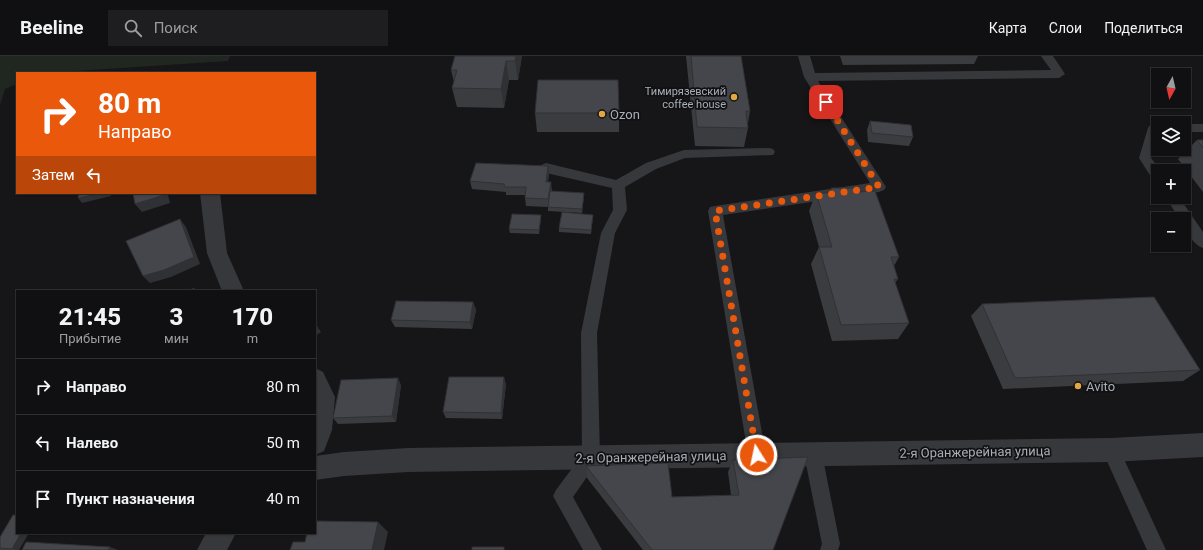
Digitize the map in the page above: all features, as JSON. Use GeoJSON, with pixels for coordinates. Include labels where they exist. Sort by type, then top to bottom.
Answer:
{"type":"FeatureCollection","features":[{"type":"Feature","properties":{"kind":"street"},"geometry":{"type":"LineString","coordinates":[[210,194],[217,253],[232,290]]}},
{"type":"Feature","properties":{"kind":"street"},"geometry":{"type":"LineString","coordinates":[[316,381],[323,397],[320,430],[316,440]]}},
{"type":"Feature","properties":{"kind":"street","name":"2-я Оранжерейная улица"},"geometry":{"type":"LineString","coordinates":[[316,468],[344,464],[408,460],[1111,450],[1203,445]]}},
{"type":"Feature","properties":{"kind":"street"},"geometry":{"type":"LineString","coordinates":[[211,550],[221,534]]}},
{"type":"Feature","properties":{"kind":"lane"},"geometry":{"type":"LineString","coordinates":[[757,455],[715,211],[879,187],[810,77],[804,56]]}},
{"type":"Feature","properties":{"kind":"lane"},"geometry":{"type":"LineString","coordinates":[[810,77],[1059,74],[1047,56]]}},
{"type":"Feature","properties":{"kind":"lane"},"geometry":{"type":"LineString","coordinates":[[1191,128],[1203,128]]}},
{"type":"Feature","properties":{"kind":"lane"},"geometry":{"type":"LineString","coordinates":[[1151,138],[1145,158],[1151,167]]}},
{"type":"Feature","properties":{"kind":"lane"},"geometry":{"type":"LineString","coordinates":[[546,168],[618,185],[651,166],[684,154],[769,152]]}},
{"type":"Feature","properties":{"kind":"lane"},"geometry":{"type":"LineString","coordinates":[[593,550],[562,496],[591,458],[588,333],[608,233],[620,210],[618,185]]}},
{"type":"Feature","properties":{"kind":"lane"},"geometry":{"type":"LineString","coordinates":[[1177,204],[1203,243]]}},
{"type":"Feature","properties":{"kind":"lane"},"geometry":{"type":"LineString","coordinates":[[1111,450],[1157,550]]}},
{"type":"Feature","properties":{"kind":"lane"},"geometry":{"type":"LineString","coordinates":[[813,454],[831,544],[829,550]]}},
{"type":"Feature","properties":{"kind":"shaded area"},"geometry":{"type":"Polygon","coordinates":[[[0,56],[230,56],[228,61],[60,72],[16,72],[16,84],[5,89],[0,105],[0,56]]]}},
{"type":"Feature","properties":{"kind":"building"},"geometry":{"type":"Polygon","coordinates":[[[455,56],[516,56],[515,61],[506,61],[501,89],[452,88],[457,70],[451,70],[455,56]]]}},
{"type":"Feature","properties":{"kind":"building"},"geometry":{"type":"Polygon","coordinates":[[[691,56],[741,56],[750,111],[746,111],[748,128],[697,127],[691,56]]]}},
{"type":"Feature","properties":{"kind":"building"},"geometry":{"type":"Polygon","coordinates":[[[538,80],[618,80],[619,113],[535,113],[538,80]]]}},
{"type":"Feature","properties":{"kind":"building"},"geometry":{"type":"Polygon","coordinates":[[[870,121],[911,125],[913,137],[872,133],[870,121]]]}},
{"type":"Feature","properties":{"kind":"building"},"geometry":{"type":"Polygon","coordinates":[[[1197,140],[1203,140],[1203,148],[1197,140]]]}},
{"type":"Feature","properties":{"kind":"building"},"geometry":{"type":"Polygon","coordinates":[[[476,163],[548,166],[546,182],[551,182],[548,199],[525,198],[526,187],[505,187],[504,184],[470,181],[476,163]]]}},
{"type":"Feature","properties":{"kind":"building"},"geometry":{"type":"Polygon","coordinates":[[[831,188],[857,188],[859,192],[875,191],[899,257],[891,257],[898,279],[894,279],[909,323],[841,325],[819,247],[832,247],[816,193],[832,193],[831,188]]]}},
{"type":"Feature","properties":{"kind":"building"},"geometry":{"type":"Polygon","coordinates":[[[550,191],[584,193],[582,209],[548,207],[550,191]]]}},
{"type":"Feature","properties":{"kind":"building"},"geometry":{"type":"Polygon","coordinates":[[[79,194],[97,194],[78,198],[79,194]]]}},
{"type":"Feature","properties":{"kind":"building"},"geometry":{"type":"Polygon","coordinates":[[[133,194],[164,195],[135,204],[133,194]]]}},
{"type":"Feature","properties":{"kind":"building"},"geometry":{"type":"Polygon","coordinates":[[[562,212],[593,215],[591,230],[559,228],[562,212]]]}},
{"type":"Feature","properties":{"kind":"building"},"geometry":{"type":"Polygon","coordinates":[[[512,214],[541,215],[539,230],[509,229],[512,214]]]}},
{"type":"Feature","properties":{"kind":"building"},"geometry":{"type":"Polygon","coordinates":[[[180,219],[194,257],[164,270],[143,276],[126,241],[180,219]]]}},
{"type":"Feature","properties":{"kind":"building"},"geometry":{"type":"Polygon","coordinates":[[[1154,297],[1200,370],[1015,378],[982,304],[1154,297]]]}},
{"type":"Feature","properties":{"kind":"building"},"geometry":{"type":"Polygon","coordinates":[[[396,301],[473,302],[470,322],[391,320],[396,301]]]}},
{"type":"Feature","properties":{"kind":"building"},"geometry":{"type":"Polygon","coordinates":[[[449,377],[504,377],[501,413],[443,412],[449,377]]]}},
{"type":"Feature","properties":{"kind":"building"},"geometry":{"type":"Polygon","coordinates":[[[398,378],[392,416],[333,418],[341,380],[398,378]]]}},
{"type":"Feature","properties":{"kind":"building"},"geometry":{"type":"Polygon","coordinates":[[[808,457],[773,550],[652,550],[586,466],[668,463],[672,497],[739,495],[733,460],[808,457]]]}},
{"type":"Feature","properties":{"kind":"building"},"geometry":{"type":"Polygon","coordinates":[[[13,515],[16,515],[16,534],[20,534],[12,549],[0,548],[0,537],[13,515]]]}},
{"type":"Feature","properties":{"kind":"building"},"geometry":{"type":"Polygon","coordinates":[[[316,521],[378,522],[372,550],[290,550],[293,542],[305,542],[307,534],[316,534],[316,521]]]}},
{"type":"Feature","properties":{"kind":"building"},"geometry":{"type":"Polygon","coordinates":[[[26,542],[110,547],[108,550],[22,550],[26,542]]]}},
{"type":"Feature","properties":{"kind":"building"},"geometry":{"type":"Polygon","coordinates":[[[472,547],[504,547],[504,550],[472,550],[472,547]]]}},
{"type":"Feature","properties":{"kind":"place","name":"Тимирязевский coffee house"},"geometry":{"type":"Point","coordinates":[734,97]}},
{"type":"Feature","properties":{"kind":"place","name":"Ozon"},"geometry":{"type":"Point","coordinates":[602,114]}},
{"type":"Feature","properties":{"kind":"place","name":"Avito"},"geometry":{"type":"Point","coordinates":[1078,386]}},
{"type":"Feature","properties":{"kind":"route"},"geometry":{"type":"LineString","coordinates":[[757,455],[715,211],[879,187],[826,102]]}}]}
